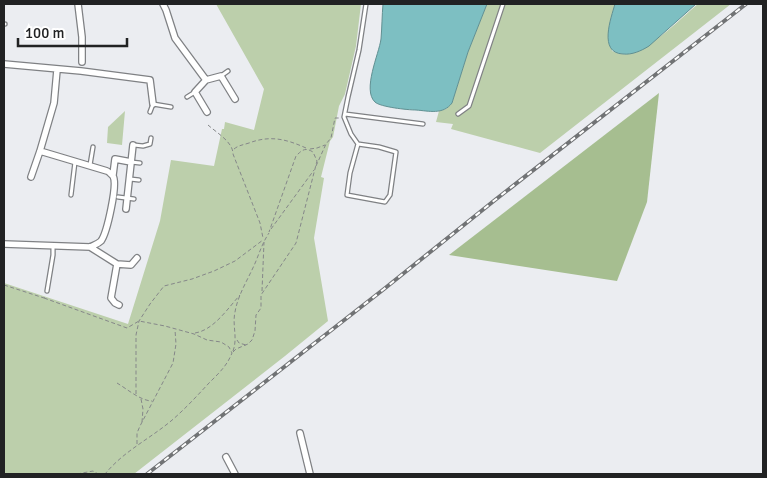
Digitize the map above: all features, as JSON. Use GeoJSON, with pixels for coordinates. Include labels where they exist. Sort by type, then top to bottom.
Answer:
{"type":"FeatureCollection","features":[{"type":"Feature","properties":{"kind":"street"},"geometry":{"type":"LineString","coordinates":[[78,4],[82,37],[82,62]]}},
{"type":"Feature","properties":{"kind":"street"},"geometry":{"type":"LineString","coordinates":[[162,4],[166,10],[174,38],[206,80]]}},
{"type":"Feature","properties":{"kind":"street"},"geometry":{"type":"LineString","coordinates":[[4,64],[150,80],[153,104]]}},
{"type":"Feature","properties":{"kind":"street"},"geometry":{"type":"LineString","coordinates":[[31,177],[54,103],[57,70]]}},
{"type":"Feature","properties":{"kind":"street"},"geometry":{"type":"LineString","coordinates":[[207,112],[195,92],[206,80],[221,76],[236,99]]}},
{"type":"Feature","properties":{"kind":"street"},"geometry":{"type":"LineString","coordinates":[[129,210],[127,198],[132,145]]}},
{"type":"Feature","properties":{"kind":"street"},"geometry":{"type":"LineString","coordinates":[[40,151],[107,171],[113,175]]}},
{"type":"Feature","properties":{"kind":"street"},"geometry":{"type":"LineString","coordinates":[[4,244],[90,247],[99,243],[105,235],[111,209],[115,183],[113,175],[115,159],[131,162]]}},
{"type":"Feature","properties":{"kind":"street"},"geometry":{"type":"LineString","coordinates":[[90,247],[116,264],[131,265],[137,258]]}},
{"type":"Feature","properties":{"kind":"street"},"geometry":{"type":"LineString","coordinates":[[116,264],[111,298],[119,305]]}},
{"type":"Feature","properties":{"kind":"street"},"geometry":{"type":"LineString","coordinates":[[300,433],[310,474]]}},
{"type":"Feature","properties":{"kind":"street"},"geometry":{"type":"LineString","coordinates":[[226,457],[235,474]]}},
{"type":"Feature","properties":{"kind":"lane"},"geometry":{"type":"LineString","coordinates":[[358,144],[350,172],[347,195],[385,202],[390,195],[396,152],[358,144],[351,134],[345,116],[359,50],[366,4]]}},
{"type":"Feature","properties":{"kind":"lane"},"geometry":{"type":"LineString","coordinates":[[458,114],[469,106],[503,4]]}},
{"type":"Feature","properties":{"kind":"lane"},"geometry":{"type":"LineString","coordinates":[[221,76],[228,71]]}},
{"type":"Feature","properties":{"kind":"lane"},"geometry":{"type":"LineString","coordinates":[[187,97],[195,92]]}},
{"type":"Feature","properties":{"kind":"lane"},"geometry":{"type":"LineString","coordinates":[[150,112],[153,104],[171,107]]}},
{"type":"Feature","properties":{"kind":"lane"},"geometry":{"type":"LineString","coordinates":[[345,116],[423,124]]}},
{"type":"Feature","properties":{"kind":"lane"},"geometry":{"type":"LineString","coordinates":[[132,145],[143,146],[150,144],[151,138]]}},
{"type":"Feature","properties":{"kind":"lane"},"geometry":{"type":"LineString","coordinates":[[90,166],[93,147]]}},
{"type":"Feature","properties":{"kind":"lane"},"geometry":{"type":"LineString","coordinates":[[71,195],[75,161]]}},
{"type":"Feature","properties":{"kind":"lane"},"geometry":{"type":"LineString","coordinates":[[131,162],[140,163]]}},
{"type":"Feature","properties":{"kind":"lane"},"geometry":{"type":"LineString","coordinates":[[129,178],[139,180]]}},
{"type":"Feature","properties":{"kind":"lane"},"geometry":{"type":"LineString","coordinates":[[118,197],[134,198]]}},
{"type":"Feature","properties":{"kind":"lane"},"geometry":{"type":"LineString","coordinates":[[47,291],[53,246]]}},
{"type":"Feature","properties":{"kind":"path"},"geometry":{"type":"LineString","coordinates":[[105,474],[124,454],[170,422],[229,362],[236,338],[234,312],[264,240],[315,168],[326,144],[331,138],[335,118],[345,116]]}},
{"type":"Feature","properties":{"kind":"path"},"geometry":{"type":"LineString","coordinates":[[208,125],[229,143],[233,149],[233,154],[260,223],[264,240],[262,291],[260,308],[256,315],[254,336],[246,345],[236,349],[233,353]]}},
{"type":"Feature","properties":{"kind":"path"},"geometry":{"type":"LineString","coordinates":[[233,149],[240,145],[268,138],[279,139],[308,149],[314,152],[316,156],[315,168],[296,243],[262,291]]}},
{"type":"Feature","properties":{"kind":"path"},"geometry":{"type":"LineString","coordinates":[[269,232],[296,156],[304,149],[318,148],[326,144]]}},
{"type":"Feature","properties":{"kind":"path"},"geometry":{"type":"LineString","coordinates":[[136,394],[136,335],[139,321],[164,286],[199,276],[235,262],[264,240]]}},
{"type":"Feature","properties":{"kind":"path"},"geometry":{"type":"LineString","coordinates":[[4,285],[127,328],[139,321],[194,334],[207,340],[221,342],[229,347],[233,353]]}},
{"type":"Feature","properties":{"kind":"path"},"geometry":{"type":"LineString","coordinates":[[44,298],[47,291]]}},
{"type":"Feature","properties":{"kind":"path"},"geometry":{"type":"LineString","coordinates":[[194,334],[201,332],[218,320],[241,294]]}},
{"type":"Feature","properties":{"kind":"path"},"geometry":{"type":"LineString","coordinates":[[137,445],[137,433],[173,363],[176,344],[175,329]]}},
{"type":"Feature","properties":{"kind":"path"},"geometry":{"type":"LineString","coordinates":[[236,338],[239,343],[246,345]]}},
{"type":"Feature","properties":{"kind":"path"},"geometry":{"type":"LineString","coordinates":[[229,347],[235,346]]}},
{"type":"Feature","properties":{"kind":"path"},"geometry":{"type":"LineString","coordinates":[[117,383],[141,399],[153,400]]}},
{"type":"Feature","properties":{"kind":"path"},"geometry":{"type":"LineString","coordinates":[[141,399],[143,409],[142,422]]}},
{"type":"Feature","properties":{"kind":"path"},"geometry":{"type":"LineString","coordinates":[[77,474],[93,471],[98,474]]}},
{"type":"Feature","properties":{"kind":"green space"},"geometry":{"type":"Polygon","coordinates":[[[216,4],[361,4],[356,46],[345,94],[339,106],[333,137],[330,141],[321,177],[324,178],[314,238],[328,321],[134,474],[4,474],[4,283],[128,324],[160,221],[171,160],[214,166],[225,122],[254,130],[264,89],[216,4]]]}},
{"type":"Feature","properties":{"kind":"green space"},"geometry":{"type":"Polygon","coordinates":[[[487,4],[615,4],[610,22],[612,51],[625,54],[636,52],[655,41],[698,4],[731,4],[540,153],[451,129],[453,124],[436,122],[439,111],[446,109],[452,103],[468,52],[487,4]]]}},
{"type":"Feature","properties":{"kind":"green space"},"geometry":{"type":"Polygon","coordinates":[[[659,93],[647,202],[617,281],[449,255],[659,93]]]}},
{"type":"Feature","properties":{"kind":"green space"},"geometry":{"type":"Polygon","coordinates":[[[125,111],[122,145],[107,143],[108,127],[125,111]]]}},
{"type":"Feature","properties":{"kind":"water"},"geometry":{"type":"Polygon","coordinates":[[[383,4],[487,4],[468,52],[452,103],[448,107],[440,111],[394,108],[378,104],[371,96],[372,72],[381,39],[383,4]]]}},
{"type":"Feature","properties":{"kind":"water"},"geometry":{"type":"Polygon","coordinates":[[[615,4],[696,4],[649,46],[636,52],[623,54],[615,52],[608,41],[609,26],[615,4]]]}},
{"type":"Feature","properties":{"kind":"railway"},"geometry":{"type":"LineString","coordinates":[[147,474],[746,4]]}}]}
